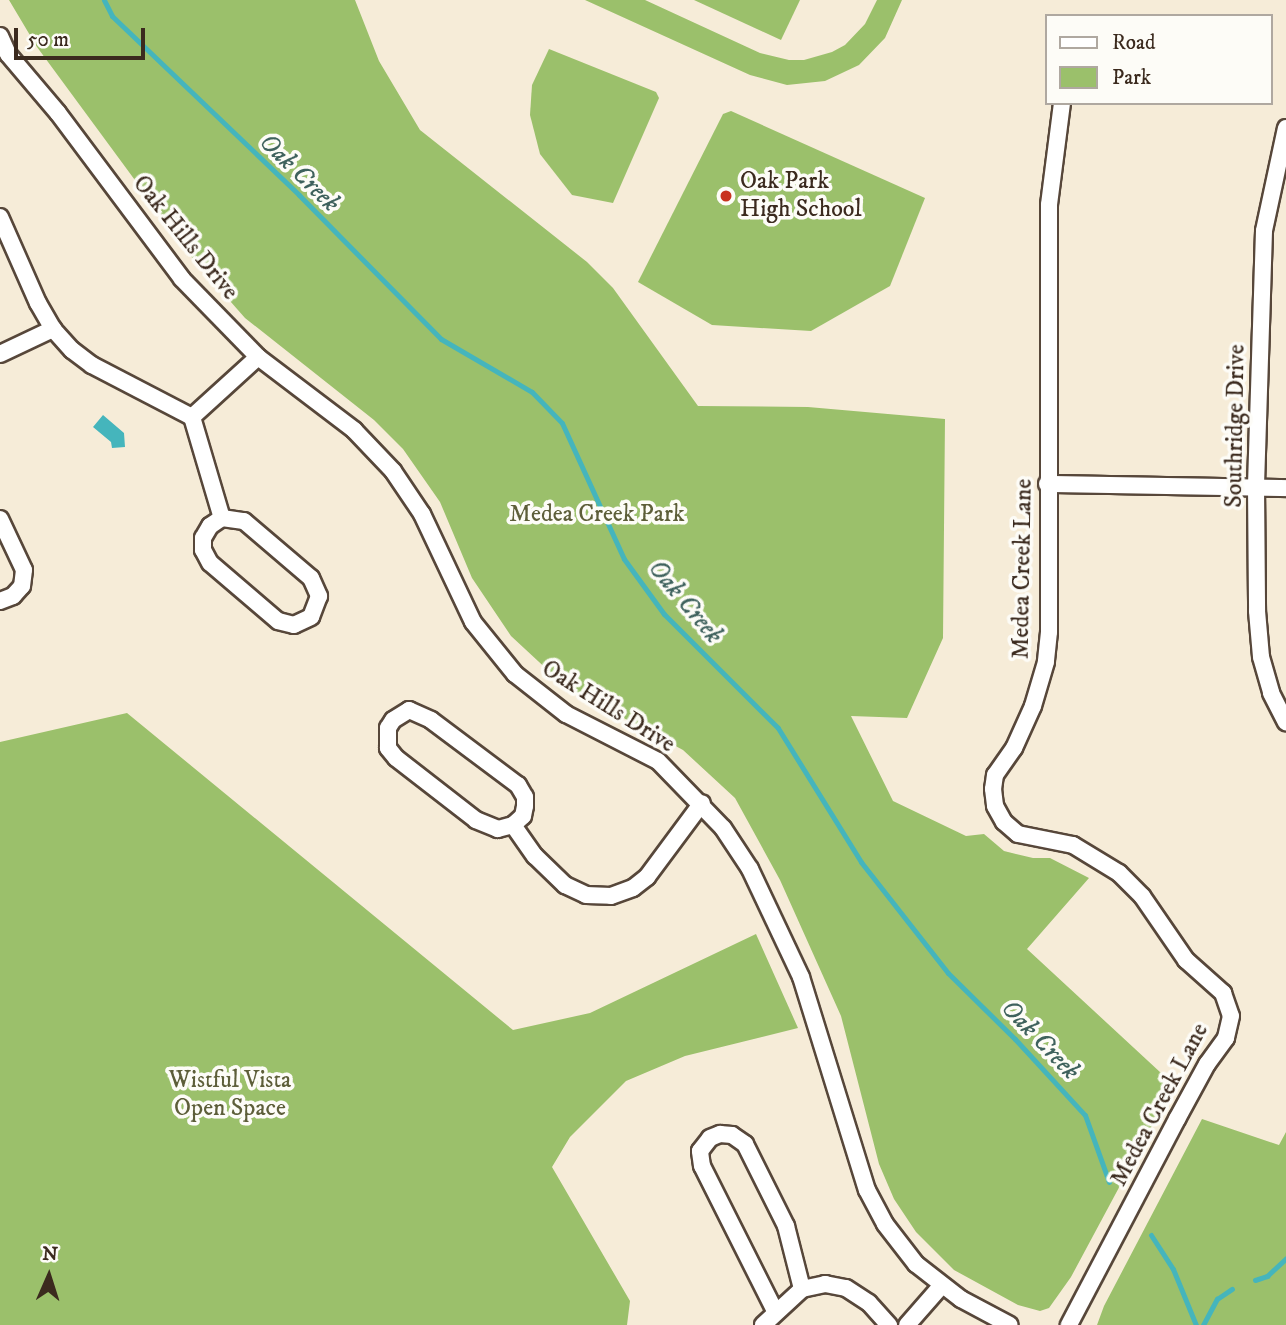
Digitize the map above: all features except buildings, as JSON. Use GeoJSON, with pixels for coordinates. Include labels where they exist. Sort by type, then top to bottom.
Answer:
{"type":"FeatureCollection","features":[{"type":"Feature","properties":{"kind":"street","name":"Oak Hills Drive"},"geometry":{"type":"LineString","coordinates":[[0,36],[4,56],[58,113],[182,279],[258,357],[354,430],[393,471],[422,514],[473,622],[515,674],[566,714],[658,761],[702,803],[750,869],[800,977],[867,1190],[885,1224],[916,1264],[942,1285],[1010,1325]]}},
{"type":"Feature","properties":{"kind":"street","name":"Medea Creek Lane"},"geometry":{"type":"LineString","coordinates":[[1062,105],[1049,205],[1049,632],[1046,662],[1033,706],[1014,748],[995,775],[992,789],[995,806],[1004,822],[1018,834],[1073,845],[1119,873],[1142,897],[1186,960],[1223,993],[1231,1016],[1226,1038],[1177,1119],[1069,1325]]}},
{"type":"Feature","properties":{"kind":"street","name":"Southridge Drive"},"geometry":{"type":"LineString","coordinates":[[1286,128],[1264,230],[1256,487],[1257,611],[1261,657],[1271,693],[1286,722]]}},
{"type":"Feature","properties":{"kind":"street"},"geometry":{"type":"LineString","coordinates":[[0,217],[38,303],[53,329],[72,350],[92,365],[192,417],[222,518]]}},
{"type":"Feature","properties":{"kind":"street"},"geometry":{"type":"LineString","coordinates":[[0,354],[53,329]]}},
{"type":"Feature","properties":{"kind":"street"},"geometry":{"type":"LineString","coordinates":[[192,417],[258,357]]}},
{"type":"Feature","properties":{"kind":"street"},"geometry":{"type":"LineString","coordinates":[[1047,484],[1286,488]]}},
{"type":"Feature","properties":{"kind":"street"},"geometry":{"type":"LineString","coordinates":[[222,518],[244,521],[311,578],[319,596],[318,606],[311,617],[294,625],[278,621],[210,562],[204,550],[203,538],[210,526],[222,518]]}},
{"type":"Feature","properties":{"kind":"street"},"geometry":{"type":"LineString","coordinates":[[0,519],[24,570],[22,586],[13,596],[0,601]]}},
{"type":"Feature","properties":{"kind":"street"},"geometry":{"type":"LineString","coordinates":[[409,710],[432,720],[518,785],[525,797],[526,806],[523,816],[513,825],[498,829],[475,820],[396,758],[386,739],[393,720],[409,710]]}},
{"type":"Feature","properties":{"kind":"street"},"geometry":{"type":"LineString","coordinates":[[513,825],[535,856],[565,885],[586,895],[611,896],[633,888],[647,877],[702,803]]}},
{"type":"Feature","properties":{"kind":"street"},"geometry":{"type":"LineString","coordinates":[[802,1289],[786,1226],[745,1144],[732,1135],[720,1134],[710,1138],[701,1151],[702,1166],[772,1320],[802,1289],[825,1284],[846,1287],[869,1303],[889,1325]]}},
{"type":"Feature","properties":{"kind":"street"},"geometry":{"type":"LineString","coordinates":[[907,1325],[942,1285]]}},
{"type":"Feature","properties":{"kind":"green space","name":"Medea Creek Park"},"geometry":{"type":"Polygon","coordinates":[[[9,0],[355,0],[379,61],[420,130],[587,262],[613,288],[698,406],[808,407],[945,419],[943,638],[907,718],[851,716],[893,801],[966,836],[984,834],[1004,851],[1033,858],[1050,858],[1089,878],[1027,949],[1174,1085],[1071,1277],[1049,1308],[1040,1311],[1018,1305],[954,1270],[916,1232],[894,1199],[879,1164],[841,1016],[780,880],[735,798],[683,750],[566,687],[511,636],[472,578],[440,502],[403,449],[374,420],[245,318],[193,259],[37,47],[9,0]]]}},
{"type":"Feature","properties":{"kind":"green space"},"geometry":{"type":"Polygon","coordinates":[[[585,0],[645,0],[760,53],[789,60],[804,60],[832,52],[845,45],[865,24],[877,0],[902,0],[885,38],[859,65],[825,81],[787,85],[750,75],[585,0]]]}},
{"type":"Feature","properties":{"kind":"green space"},"geometry":{"type":"Polygon","coordinates":[[[694,0],[800,0],[781,40],[694,0]]]}},
{"type":"Feature","properties":{"kind":"green space"},"geometry":{"type":"Polygon","coordinates":[[[549,49],[656,92],[659,98],[613,203],[572,195],[540,154],[530,115],[532,85],[549,49]]]}},
{"type":"Feature","properties":{"kind":"green space"},"geometry":{"type":"Polygon","coordinates":[[[731,111],[925,198],[890,286],[811,331],[712,325],[638,282],[723,114],[731,111]]]}},
{"type":"Feature","properties":{"kind":"green space","name":"Wistful Vista Open Space"},"geometry":{"type":"Polygon","coordinates":[[[127,713],[513,1030],[590,1013],[756,934],[798,1028],[685,1056],[626,1081],[570,1137],[552,1167],[630,1301],[627,1325],[0,1325],[0,742],[127,713]]]}},
{"type":"Feature","properties":{"kind":"green space"},"geometry":{"type":"Polygon","coordinates":[[[1202,1119],[1279,1145],[1286,1132],[1286,1325],[1097,1325],[1104,1306],[1202,1119]]]}},
{"type":"Feature","properties":{"kind":"water"},"geometry":{"type":"Polygon","coordinates":[[[103,415],[124,433],[125,447],[112,448],[111,442],[93,427],[103,415]]]}},
{"type":"Feature","properties":{"kind":"waterway","name":"Oak Creek"},"geometry":{"type":"LineString","coordinates":[[104,0],[112,16],[299,195],[441,339],[532,392],[562,423],[624,559],[664,614],[778,728],[861,862],[948,973],[1015,1039],[1085,1115],[1109,1182]]}},
{"type":"Feature","properties":{"kind":"waterway","name":"Oak Creek"},"geometry":{"type":"LineString","coordinates":[[1151,1235],[1173,1269],[1196,1325]]}},
{"type":"Feature","properties":{"kind":"waterway"},"geometry":{"type":"LineString","coordinates":[[1255,1280],[1267,1276],[1286,1258]]}},
{"type":"Feature","properties":{"kind":"waterway"},"geometry":{"type":"LineString","coordinates":[[1203,1325],[1217,1299],[1232,1289]]}},
{"type":"Feature","properties":{"kind":"place","name":"Oak Park High School"},"geometry":{"type":"Point","coordinates":[726,196]}}]}
